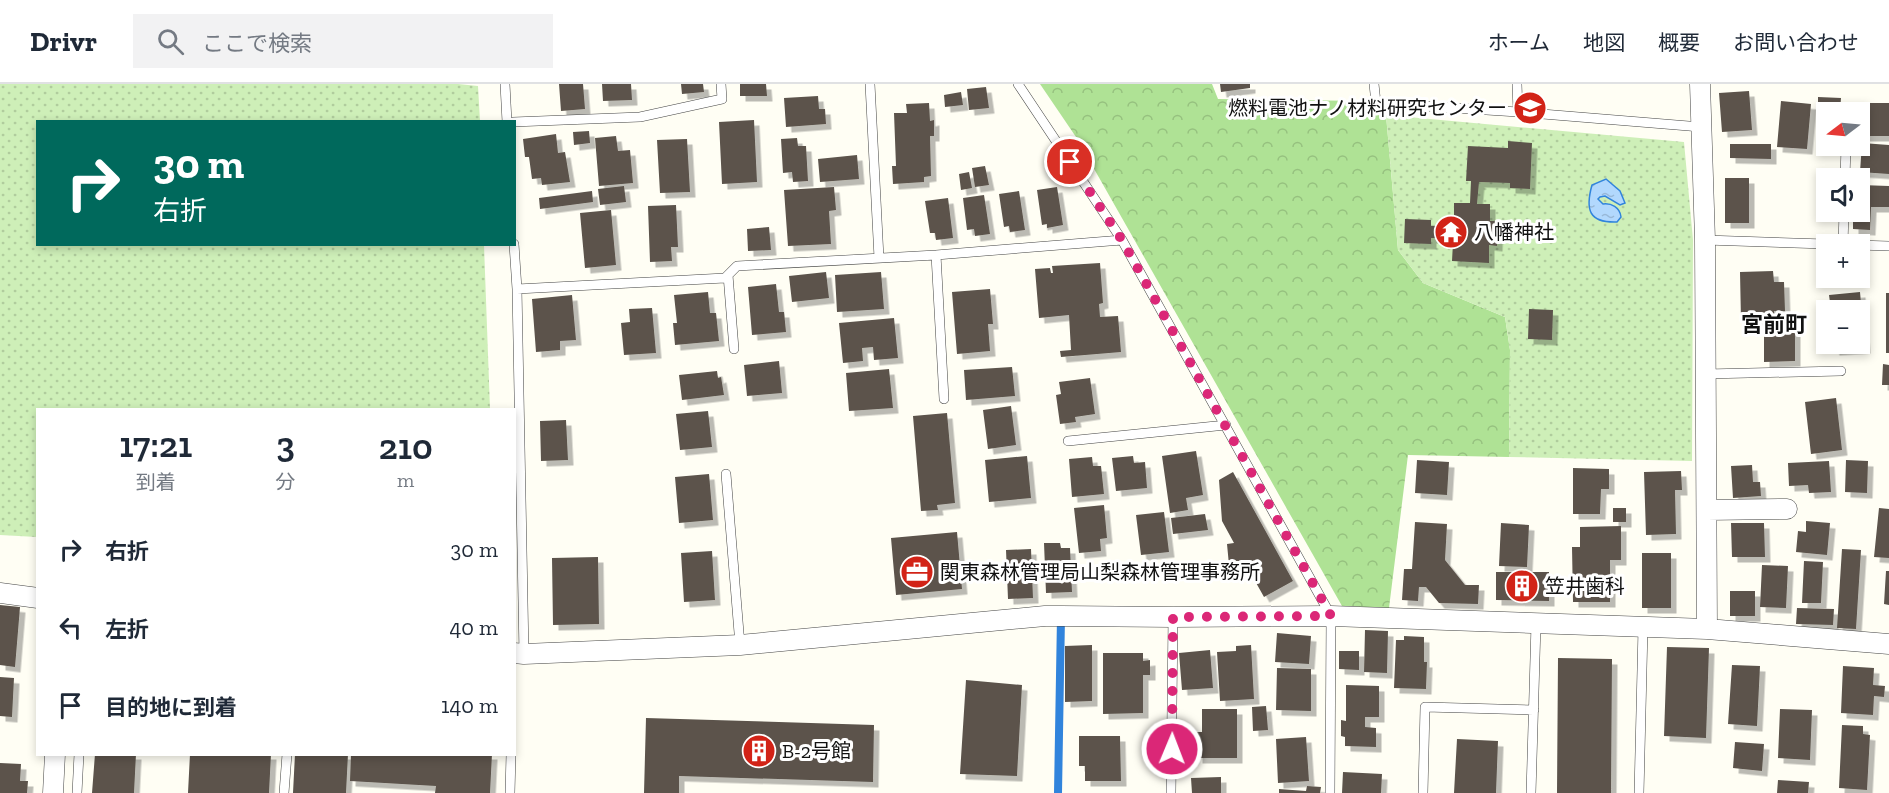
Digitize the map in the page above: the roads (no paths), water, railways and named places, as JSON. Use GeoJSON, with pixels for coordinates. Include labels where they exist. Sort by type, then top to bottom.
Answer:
{"type":"FeatureCollection","features":[{"type":"Feature","properties":{"kind":"street"},"geometry":{"type":"LineString","coordinates":[[1700,84],[1706,240],[1707,629]]}},
{"type":"Feature","properties":{"kind":"street"},"geometry":{"type":"LineString","coordinates":[[1707,510],[1787,509]]}},
{"type":"Feature","properties":{"kind":"street"},"geometry":{"type":"LineString","coordinates":[[0,593],[36,598]]}},
{"type":"Feature","properties":{"kind":"street"},"geometry":{"type":"LineString","coordinates":[[519,654],[740,645],[1045,616],[1331,616],[1707,629],[1889,644]]}},
{"type":"Feature","properties":{"kind":"street"},"geometry":{"type":"LineString","coordinates":[[53,793],[55,756]]}},
{"type":"Feature","properties":{"kind":"lane"},"geometry":{"type":"LineString","coordinates":[[505,84],[507,120]]}},
{"type":"Feature","properties":{"kind":"lane"},"geometry":{"type":"LineString","coordinates":[[516,122],[640,117],[722,99],[721,84]]}},
{"type":"Feature","properties":{"kind":"lane"},"geometry":{"type":"LineString","coordinates":[[870,84],[879,258]]}},
{"type":"Feature","properties":{"kind":"lane"},"geometry":{"type":"LineString","coordinates":[[1018,84],[1122,240],[1227,425],[1331,616],[1330,793]]}},
{"type":"Feature","properties":{"kind":"lane"},"geometry":{"type":"LineString","coordinates":[[1374,84],[1376,103],[1701,127]]}},
{"type":"Feature","properties":{"kind":"lane"},"geometry":{"type":"LineString","coordinates":[[1517,84],[1518,112]]}},
{"type":"Feature","properties":{"kind":"lane"},"geometry":{"type":"LineString","coordinates":[[517,288],[725,278],[737,266],[936,255],[1122,240]]}},
{"type":"Feature","properties":{"kind":"lane"},"geometry":{"type":"LineString","coordinates":[[1706,240],[1816,243]]}},
{"type":"Feature","properties":{"kind":"lane"},"geometry":{"type":"LineString","coordinates":[[1870,245],[1889,246]]}},
{"type":"Feature","properties":{"kind":"lane"},"geometry":{"type":"LineString","coordinates":[[514,246],[517,288],[519,654]]}},
{"type":"Feature","properties":{"kind":"lane"},"geometry":{"type":"LineString","coordinates":[[936,255],[944,399]]}},
{"type":"Feature","properties":{"kind":"lane"},"geometry":{"type":"LineString","coordinates":[[728,275],[734,349]]}},
{"type":"Feature","properties":{"kind":"lane"},"geometry":{"type":"LineString","coordinates":[[1706,374],[1841,371]]}},
{"type":"Feature","properties":{"kind":"lane"},"geometry":{"type":"LineString","coordinates":[[1068,441],[1227,425]]}},
{"type":"Feature","properties":{"kind":"lane"},"geometry":{"type":"LineString","coordinates":[[726,474],[740,645]]}},
{"type":"Feature","properties":{"kind":"lane"},"geometry":{"type":"LineString","coordinates":[[1171,793],[1173,617]]}},
{"type":"Feature","properties":{"kind":"lane"},"geometry":{"type":"LineString","coordinates":[[1531,793],[1536,624]]}},
{"type":"Feature","properties":{"kind":"lane"},"geometry":{"type":"LineString","coordinates":[[1639,793],[1643,628]]}},
{"type":"Feature","properties":{"kind":"lane"},"geometry":{"type":"LineString","coordinates":[[1423,793],[1425,707],[1533,710]]}},
{"type":"Feature","properties":{"kind":"lane"},"geometry":{"type":"LineString","coordinates":[[77,793],[79,756]]}},
{"type":"Feature","properties":{"kind":"lane"},"geometry":{"type":"LineString","coordinates":[[285,793],[287,756]]}},
{"type":"Feature","properties":{"kind":"lane"},"geometry":{"type":"LineString","coordinates":[[510,756],[510,793]]}},
{"type":"Feature","properties":{"kind":"water"},"geometry":{"type":"Polygon","coordinates":[[[1606,179],[1620,191],[1625,203],[1620,205],[1605,196],[1598,199],[1603,204],[1617,208],[1621,217],[1617,222],[1600,220],[1591,213],[1589,208],[1592,185],[1606,179]]]}},
{"type":"Feature","properties":{"kind":"waterway"},"geometry":{"type":"LineString","coordinates":[[1058,793],[1061,617]]}},
{"type":"Feature","properties":{"kind":"place","name":"燃料電池ナノ材料研究センター"},"geometry":{"type":"Point","coordinates":[1530,108]}},
{"type":"Feature","properties":{"kind":"place","name":"八幡神社"},"geometry":{"type":"Point","coordinates":[1451,232]}},
{"type":"Feature","properties":{"kind":"place","name":"関東森林管理局山梨森林管理事務所"},"geometry":{"type":"Point","coordinates":[917,572]}},
{"type":"Feature","properties":{"kind":"place","name":"笠井歯科"},"geometry":{"type":"Point","coordinates":[1522,586]}},
{"type":"Feature","properties":{"kind":"place","name":"B-2号館"},"geometry":{"type":"Point","coordinates":[759,751]}},
{"type":"Feature","properties":{"kind":"district","name":"宮前町"},"geometry":{"type":"Point","coordinates":[1774,324]}}]}
